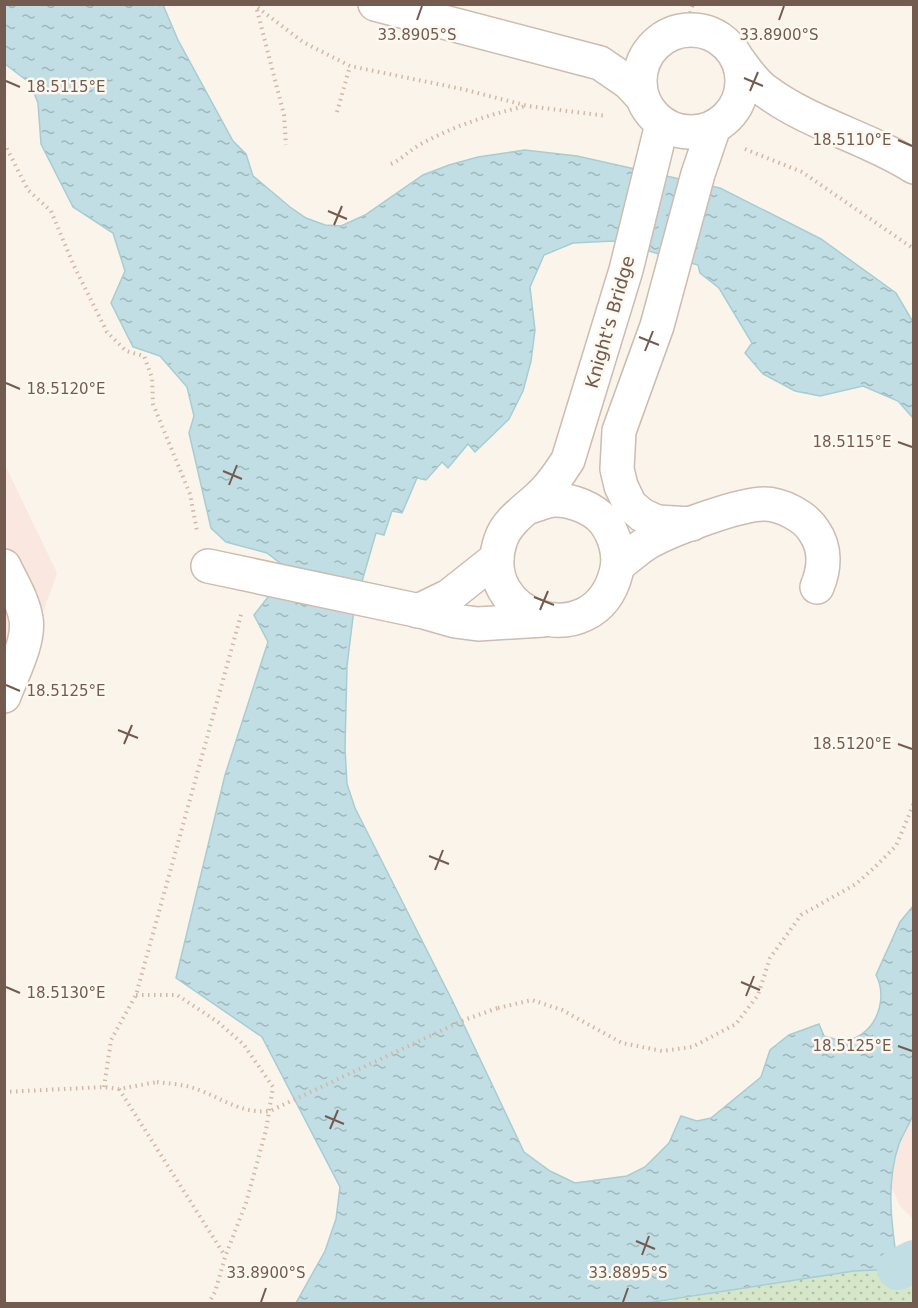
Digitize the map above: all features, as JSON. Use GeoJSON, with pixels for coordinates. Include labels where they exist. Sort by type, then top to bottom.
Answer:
{"type":"FeatureCollection","features":[{"type":"Feature","properties":{"kind":"street"},"geometry":{"type":"LineString","coordinates":[[375,4],[600,63],[629,83],[642,97],[659,139],[688,131],[707,130],[711,141]]}},
{"type":"Feature","properties":{"kind":"street"},"geometry":{"type":"LineString","coordinates":[[600,63],[639,51],[679,25],[701,30],[715,35],[727,44],[750,77],[767,92],[914,167]]}},
{"type":"Feature","properties":{"kind":"street"},"geometry":{"type":"LineString","coordinates":[[642,97],[640,82],[642,67],[648,53],[679,25]]}},
{"type":"Feature","properties":{"kind":"street"},"geometry":{"type":"LineString","coordinates":[[208,566],[455,621],[478,624],[564,621],[584,615],[601,603],[613,586],[618,566],[615,542],[604,521],[603,478],[607,458],[657,326],[669,278],[711,141],[734,111],[742,94],[743,75],[739,61]]}},
{"type":"Feature","properties":{"kind":"street"},"geometry":{"type":"LineString","coordinates":[[711,141],[764,114],[783,114],[820,121]]}},
{"type":"Feature","properties":{"kind":"street","name":"Knight's Bridge"},"geometry":{"type":"LineString","coordinates":[[497,558],[501,538],[513,520],[556,479],[568,460],[626,270],[659,139]]}},
{"type":"Feature","properties":{"kind":"street"},"geometry":{"type":"LineString","coordinates":[[619,430],[617,469],[621,486],[630,505],[642,515],[657,522],[692,524]]}},
{"type":"Feature","properties":{"kind":"street"},"geometry":{"type":"LineString","coordinates":[[529,507],[555,500],[582,505],[604,521]]}},
{"type":"Feature","properties":{"kind":"street"},"geometry":{"type":"LineString","coordinates":[[618,566],[645,544],[665,533],[746,505],[766,504],[797,514],[812,527],[822,543],[822,576],[817,587]]}},
{"type":"Feature","properties":{"kind":"street"},"geometry":{"type":"LineString","coordinates":[[418,611],[449,596],[497,558]]}},
{"type":"Feature","properties":{"kind":"street"},"geometry":{"type":"LineString","coordinates":[[497,558],[500,579],[509,597],[524,611],[543,620]]}},
{"type":"Feature","properties":{"kind":"street"},"geometry":{"type":"LineString","coordinates":[[4,566],[23,606],[27,621],[26,637],[4,696]]}},
{"type":"Feature","properties":{"kind":"path"},"geometry":{"type":"LineString","coordinates":[[254,4],[284,115],[285,145]]}},
{"type":"Feature","properties":{"kind":"path"},"geometry":{"type":"LineString","coordinates":[[257,9],[303,42],[350,66],[462,89],[528,106],[609,117],[659,139]]}},
{"type":"Feature","properties":{"kind":"path"},"geometry":{"type":"LineString","coordinates":[[337,112],[350,66]]}},
{"type":"Feature","properties":{"kind":"path"},"geometry":{"type":"LineString","coordinates":[[391,164],[411,149],[464,123],[528,106]]}},
{"type":"Feature","properties":{"kind":"path"},"geometry":{"type":"LineString","coordinates":[[711,141],[740,147],[802,172],[914,249]]}},
{"type":"Feature","properties":{"kind":"path"},"geometry":{"type":"LineString","coordinates":[[4,143],[28,190],[51,211],[74,266],[107,332],[126,351],[144,356],[152,378],[153,404],[190,494],[198,533]]}},
{"type":"Feature","properties":{"kind":"path"},"geometry":{"type":"LineString","coordinates":[[104,1087],[111,1040],[136,995],[242,609],[268,579]]}},
{"type":"Feature","properties":{"kind":"path"},"geometry":{"type":"LineString","coordinates":[[4,1092],[104,1087],[119,1089],[157,1082],[199,1090],[245,1110],[270,1111],[464,1020],[498,1008],[532,1000],[562,1010],[622,1043],[662,1051],[692,1047],[736,1024],[758,995],[770,958],[801,915],[856,884],[875,867],[896,846],[914,803]]}},
{"type":"Feature","properties":{"kind":"path"},"geometry":{"type":"LineString","coordinates":[[136,995],[177,995],[218,1022],[244,1045],[273,1087],[260,1157],[246,1203],[208,1304]]}},
{"type":"Feature","properties":{"kind":"path"},"geometry":{"type":"LineString","coordinates":[[119,1089],[225,1257]]}},
{"type":"Feature","properties":{"kind":"shaded area"},"geometry":{"type":"Polygon","coordinates":[[[5,465],[57,573],[5,719],[5,465]]]}},
{"type":"Feature","properties":{"kind":"shaded area"},"geometry":{"type":"Polygon","coordinates":[[[913,1115],[913,1219],[900,1206],[890,1184],[899,1144],[913,1115]]]}},
{"type":"Feature","properties":{"kind":"green space"},"geometry":{"type":"Polygon","coordinates":[[[913,1268],[913,1303],[647,1304],[854,1271],[913,1268]]]}},
{"type":"Feature","properties":{"kind":"water"},"geometry":{"type":"Polygon","coordinates":[[[5,5],[163,5],[178,40],[233,141],[246,154],[253,176],[306,218],[325,225],[341,226],[365,215],[423,175],[478,157],[525,150],[577,156],[720,188],[821,239],[896,293],[913,322],[913,418],[898,401],[863,386],[820,396],[795,391],[763,374],[745,353],[752,343],[719,288],[700,273],[698,265],[613,241],[573,243],[544,255],[530,287],[535,330],[531,361],[523,391],[509,419],[475,452],[468,444],[448,468],[442,462],[426,480],[417,478],[402,513],[392,511],[384,535],[376,533],[354,609],[347,666],[345,748],[347,784],[355,808],[453,1002],[524,1152],[550,1171],[575,1183],[627,1176],[645,1167],[669,1143],[681,1116],[697,1121],[711,1118],[761,1077],[770,1050],[789,1035],[819,1024],[824,1036],[838,1040],[861,1035],[869,1028],[879,1008],[880,985],[876,975],[900,922],[913,906],[913,1115],[899,1144],[891,1190],[892,1222],[898,1269],[854,1271],[647,1303],[296,1303],[325,1251],[336,1219],[340,1187],[262,1037],[176,978],[225,775],[268,642],[254,615],[289,570],[267,553],[226,542],[211,528],[189,433],[194,416],[187,387],[160,356],[133,347],[111,303],[125,271],[113,233],[73,207],[41,144],[38,103],[30,83],[5,64],[5,5]]]}},
{"type":"Feature","properties":{"kind":"waterway"},"geometry":{"type":"LineString","coordinates":[[898,1269],[914,1261]]}}]}
